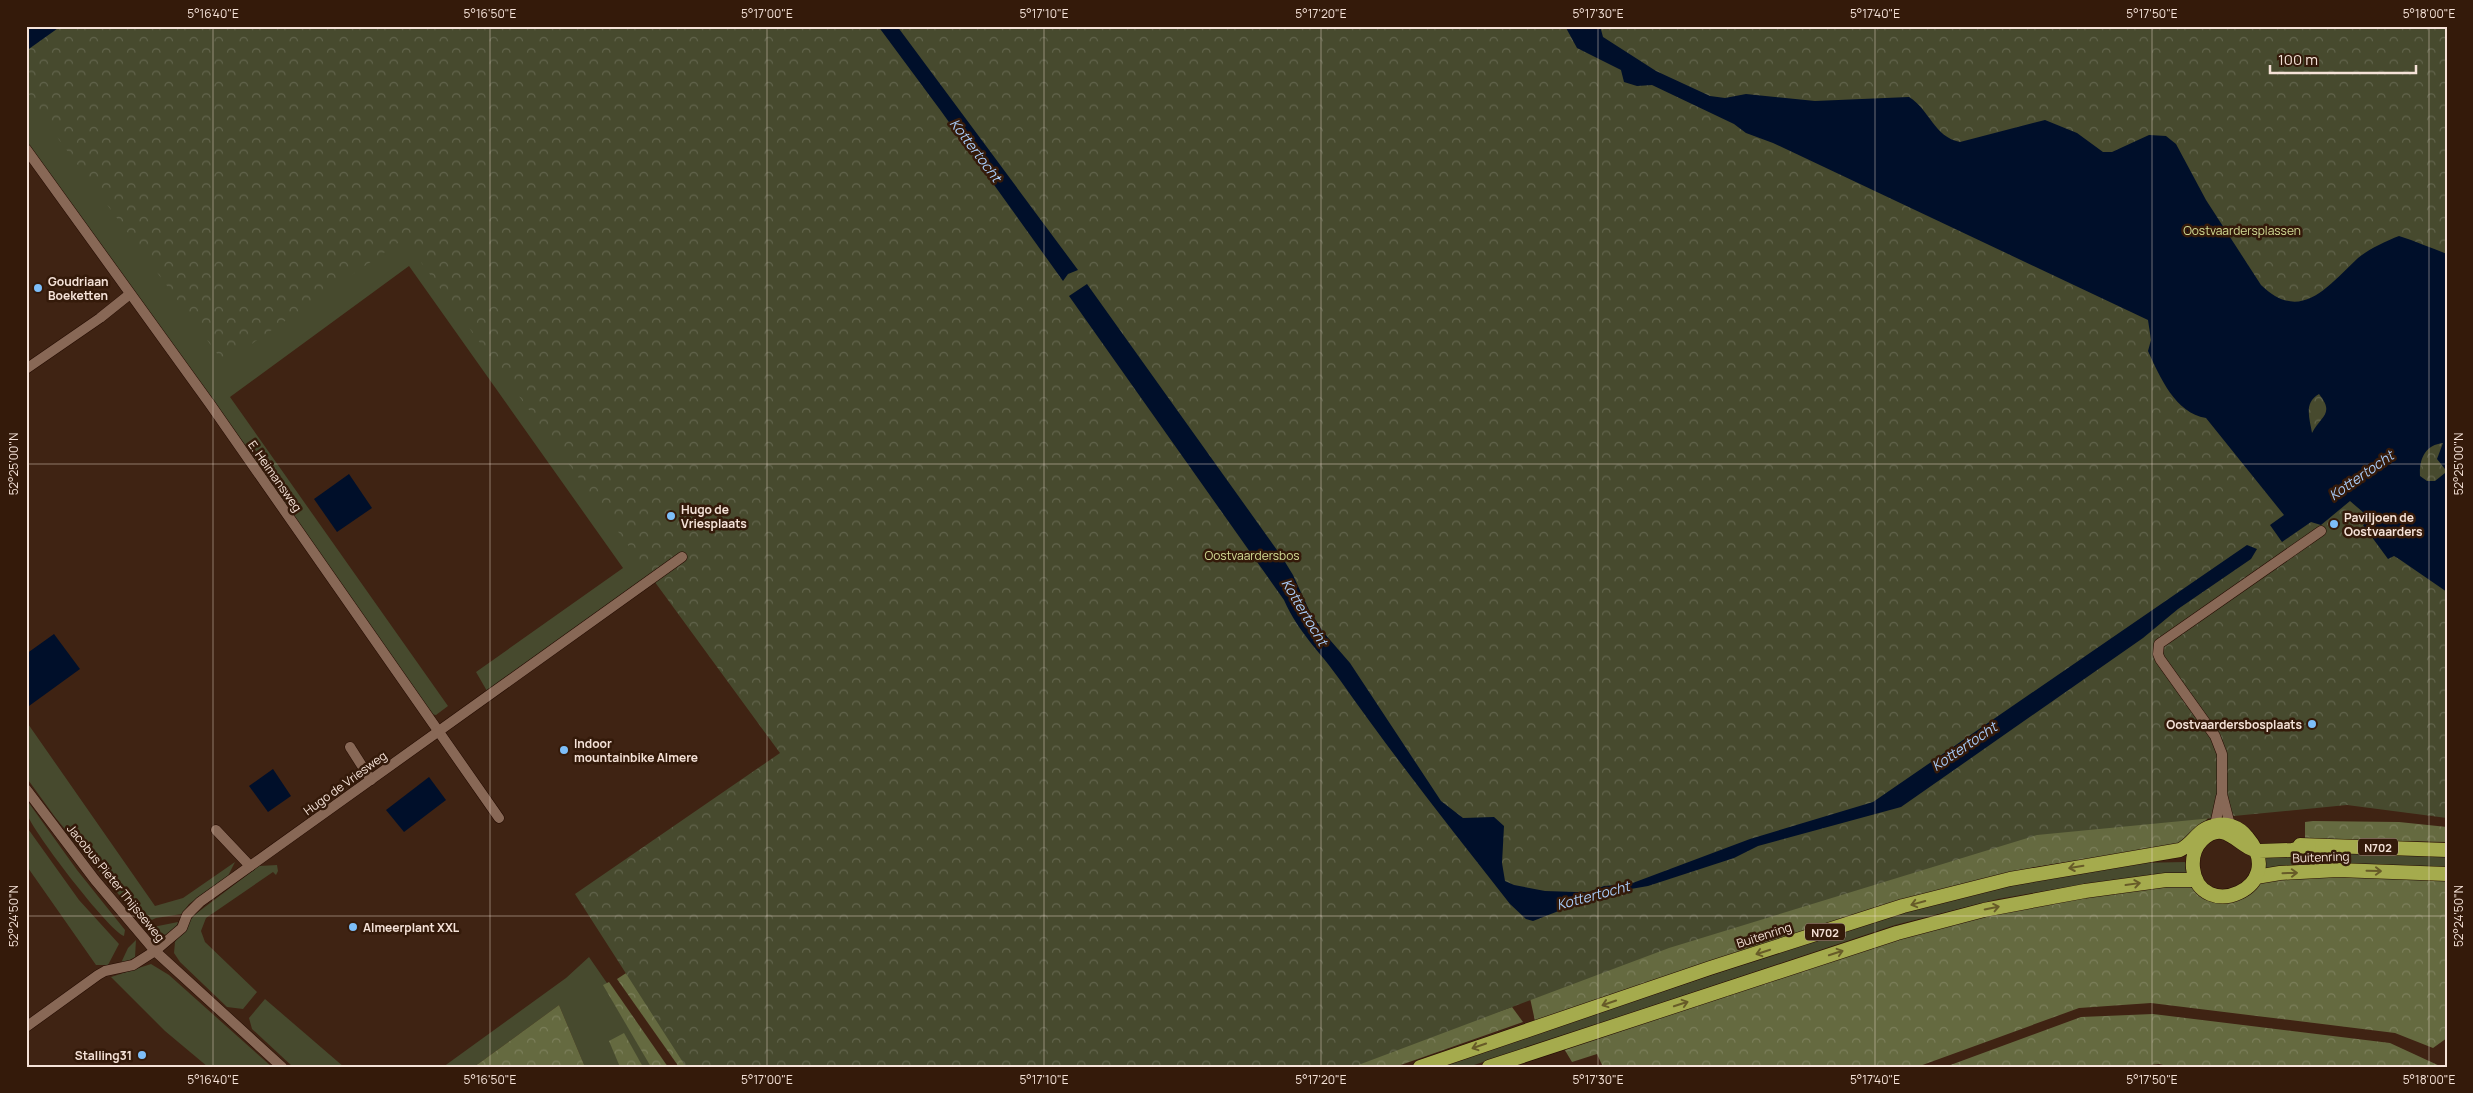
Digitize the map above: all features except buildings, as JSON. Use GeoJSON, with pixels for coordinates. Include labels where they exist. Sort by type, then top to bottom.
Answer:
{"type":"FeatureCollection","features":[{"type":"Feature","properties":{"kind":"highway"},"geometry":{"type":"LineString","coordinates":[[2194,846],[2192,866],[2196,880],[2208,892],[2230,897],[2246,890],[2256,877],[2258,864],[2253,846],[2240,830],[2230,826],[2213,830]]}},
{"type":"Feature","properties":{"kind":"highway","name":"N702"},"geometry":{"type":"LineString","coordinates":[[2194,846],[2205,829],[2213,830]]}},
{"type":"Feature","properties":{"kind":"highway"},"geometry":{"type":"LineString","coordinates":[[2213,830],[2230,834],[2248,848],[2253,846]]}},
{"type":"Feature","properties":{"kind":"highway","name":"Buitenring"},"geometry":{"type":"LineString","coordinates":[[1420,1067],[1710,968],[1903,906],[2010,879],[2124,859],[2182,856],[2194,846]]}},
{"type":"Feature","properties":{"kind":"highway","name":"Buitenring"},"geometry":{"type":"LineString","coordinates":[[2253,846],[2292,850],[2309,846],[2447,850]]}},
{"type":"Feature","properties":{"kind":"highway","name":"Buitenring"},"geometry":{"type":"LineString","coordinates":[[2256,877],[2280,873],[2338,870],[2447,874]]}},
{"type":"Feature","properties":{"kind":"highway","name":"N702"},"geometry":{"type":"LineString","coordinates":[[1489,1067],[1791,967],[1926,925],[1984,910],[2085,891],[2166,880],[2196,880]]}},
{"type":"Feature","properties":{"kind":"street","name":"E. Heimansweg"},"geometry":{"type":"LineString","coordinates":[[26,149],[210,404],[499,818]]}},
{"type":"Feature","properties":{"kind":"street"},"geometry":{"type":"LineString","coordinates":[[26,369],[100,318],[130,294]]}},
{"type":"Feature","properties":{"kind":"street"},"geometry":{"type":"LineString","coordinates":[[2230,826],[2222,794],[2222,754],[2215,736],[2160,658],[2158,654],[2159,644],[2321,531]]}},
{"type":"Feature","properties":{"kind":"street","name":"Hugo de Vriesweg"},"geometry":{"type":"LineString","coordinates":[[26,1027],[98,975],[105,971],[133,965],[155,951],[182,928],[187,915],[200,902],[438,732],[499,686],[682,557]]}},
{"type":"Feature","properties":{"kind":"street"},"geometry":{"type":"LineString","coordinates":[[350,746],[371,780]]}},
{"type":"Feature","properties":{"kind":"street","name":"Jacobus Pieter Thijsseweg"},"geometry":{"type":"LineString","coordinates":[[26,789],[95,880],[155,951],[282,1067]]}},
{"type":"Feature","properties":{"kind":"street"},"geometry":{"type":"LineString","coordinates":[[2213,830],[2222,794]]}},
{"type":"Feature","properties":{"kind":"street"},"geometry":{"type":"LineString","coordinates":[[216,830],[250,866]]}},
{"type":"Feature","properties":{"kind":"green space","name":"Oostvaardersbos"},"geometry":{"type":"Polygon","coordinates":[[[26,26],[2447,26],[2447,818],[2347,805],[2037,835],[1669,948],[1353,1067],[686,1067],[575,894],[780,753],[404,239],[224,363],[26,95],[26,26]]]}},
{"type":"Feature","properties":{"kind":"green space"},"geometry":{"type":"Polygon","coordinates":[[[26,78],[338,135],[674,560],[487,691],[476,672],[623,568],[409,266],[230,397],[448,706],[436,715],[430,714],[26,144],[26,78]]]}},
{"type":"Feature","properties":{"kind":"green space"},"geometry":{"type":"Polygon","coordinates":[[[26,721],[155,906],[183,898],[235,862],[227,878],[189,904],[182,914],[156,918],[143,924],[55,817],[26,777],[26,721]]]}},
{"type":"Feature","properties":{"kind":"green space"},"geometry":{"type":"Polygon","coordinates":[[[26,799],[77,870],[125,930],[124,936],[88,900],[43,840],[27,814],[26,799]]]}},
{"type":"Feature","properties":{"kind":"green space"},"geometry":{"type":"Polygon","coordinates":[[[2214,810],[2204,823],[2178,845],[2035,867],[1964,885],[1535,1021],[1528,989],[1602,894],[2214,810]]]}},
{"type":"Feature","properties":{"kind":"green space"},"geometry":{"type":"Polygon","coordinates":[[[2305,822],[2399,822],[2447,827],[2447,842],[2305,839],[2305,822]]]}},
{"type":"Feature","properties":{"kind":"green space"},"geometry":{"type":"Polygon","coordinates":[[[26,826],[79,900],[119,944],[108,965],[96,965],[26,865],[26,826]]]}},
{"type":"Feature","properties":{"kind":"green space"},"geometry":{"type":"Polygon","coordinates":[[[2311,852],[2447,856],[2447,868],[2265,868],[2263,855],[2311,852]]]}},
{"type":"Feature","properties":{"kind":"green space"},"geometry":{"type":"Polygon","coordinates":[[[2185,862],[2186,873],[2080,885],[1998,899],[1895,925],[1468,1067],[1436,1067],[1908,910],[2015,884],[2135,863],[2185,862]]]}},
{"type":"Feature","properties":{"kind":"green space"},"geometry":{"type":"Polygon","coordinates":[[[277,865],[278,871],[276,875],[273,872],[206,918],[201,931],[205,942],[257,992],[243,1009],[227,1007],[180,962],[174,953],[175,942],[193,916],[259,866],[277,865]]]}},
{"type":"Feature","properties":{"kind":"green space"},"geometry":{"type":"Polygon","coordinates":[[[2294,876],[2447,880],[2447,1038],[2433,1048],[2395,1033],[2151,1003],[2079,1008],[1917,1067],[1603,1067],[1597,1054],[1572,1062],[1563,1047],[1880,943],[1955,922],[2129,887],[2189,885],[2226,903],[2245,898],[2266,879],[2294,876]]]}},
{"type":"Feature","properties":{"kind":"green space"},"geometry":{"type":"Polygon","coordinates":[[[178,922],[176,929],[168,935],[152,933],[148,928],[178,922]]]}},
{"type":"Feature","properties":{"kind":"green space"},"geometry":{"type":"Polygon","coordinates":[[[136,940],[135,957],[120,965],[128,948],[136,940]]]}},
{"type":"Feature","properties":{"kind":"green space"},"geometry":{"type":"Polygon","coordinates":[[[589,957],[665,1067],[585,1067],[559,1005],[474,1067],[443,1067],[566,978],[589,957]]]}},
{"type":"Feature","properties":{"kind":"green space"},"geometry":{"type":"Polygon","coordinates":[[[151,964],[169,975],[272,1067],[208,1067],[165,1031],[111,977],[151,964]]]}},
{"type":"Feature","properties":{"kind":"green space"},"geometry":{"type":"Polygon","coordinates":[[[637,966],[724,1067],[679,1067],[617,979],[637,966]]]}},
{"type":"Feature","properties":{"kind":"green space"},"geometry":{"type":"Polygon","coordinates":[[[609,982],[668,1067],[651,1067],[603,985],[609,982]]]}},
{"type":"Feature","properties":{"kind":"green space"},"geometry":{"type":"Polygon","coordinates":[[[265,999],[344,1067],[293,1067],[252,1029],[249,1018],[265,999]]]}},
{"type":"Feature","properties":{"kind":"green space"},"geometry":{"type":"Polygon","coordinates":[[[559,1005],[585,1067],[474,1067],[559,1005]]]}},
{"type":"Feature","properties":{"kind":"green space"},"geometry":{"type":"Polygon","coordinates":[[[1512,1007],[1523,1022],[1395,1067],[1338,1067],[1512,1007]]]}},
{"type":"Feature","properties":{"kind":"green space"},"geometry":{"type":"Polygon","coordinates":[[[2153,1014],[2390,1043],[2442,1067],[2171,1067],[2159,1064],[2132,1067],[1945,1067],[2081,1017],[2153,1014]]]}},
{"type":"Feature","properties":{"kind":"green space"},"geometry":{"type":"Polygon","coordinates":[[[624,1033],[643,1067],[620,1067],[609,1041],[624,1033]]]}},
{"type":"Feature","properties":{"kind":"water"},"geometry":{"type":"Polygon","coordinates":[[[26,26],[61,26],[26,51],[26,26]]]}},
{"type":"Feature","properties":{"kind":"water","name":"Kottertocht"},"geometry":{"type":"Polygon","coordinates":[[[878,26],[897,26],[1078,270],[1068,274],[1063,281],[878,26]]]}},
{"type":"Feature","properties":{"kind":"water","name":"Kottertocht"},"geometry":{"type":"Polygon","coordinates":[[[1565,26],[1600,26],[1603,37],[1656,71],[1710,96],[1725,98],[1746,94],[1815,101],[1909,97],[1916,102],[1944,135],[1960,142],[2045,120],[2077,133],[2103,152],[2112,152],[2149,135],[2166,136],[2176,144],[2206,200],[2261,285],[2275,296],[2289,301],[2301,301],[2313,297],[2336,280],[2362,255],[2399,236],[2447,254],[2447,592],[2394,556],[2388,559],[2363,525],[2371,519],[2350,501],[2321,525],[2311,522],[2282,542],[2270,525],[2284,515],[2206,418],[2195,415],[2186,409],[2177,401],[2163,382],[2148,351],[2151,340],[2148,320],[1773,143],[1746,133],[1734,124],[1652,85],[1637,86],[1624,82],[1621,70],[1577,48],[1565,26]],[[2319,394],[2314,398],[2309,407],[2312,433],[2326,411],[2324,401],[2319,394]],[[2443,443],[2437,444],[2424,454],[2420,476],[2427,481],[2435,481],[2445,473],[2445,469],[2437,459],[2443,443]]]}},
{"type":"Feature","properties":{"kind":"water","name":"Kottertocht"},"geometry":{"type":"Polygon","coordinates":[[[1087,284],[1282,557],[1293,575],[1309,610],[1324,633],[1350,663],[1441,801],[1463,818],[1494,817],[1504,826],[1502,863],[1505,881],[1514,885],[1545,891],[1589,892],[1604,886],[1630,884],[1750,839],[1873,802],[2247,545],[2257,549],[2251,559],[2178,609],[2143,638],[1901,807],[1758,846],[1734,858],[1648,886],[1602,894],[1533,921],[1526,919],[1510,904],[1303,633],[1284,600],[1069,296],[1087,284]]]}},
{"type":"Feature","properties":{"kind":"water"},"geometry":{"type":"Polygon","coordinates":[[[349,474],[372,508],[337,532],[314,499],[349,474]]]}},
{"type":"Feature","properties":{"kind":"water"},"geometry":{"type":"Polygon","coordinates":[[[54,634],[80,669],[29,706],[26,702],[26,654],[54,634]]]}},
{"type":"Feature","properties":{"kind":"water"},"geometry":{"type":"Polygon","coordinates":[[[273,769],[291,796],[268,812],[249,786],[273,769]]]}},
{"type":"Feature","properties":{"kind":"water"},"geometry":{"type":"Polygon","coordinates":[[[429,777],[446,800],[404,832],[386,810],[429,777]]]}},
{"type":"Feature","properties":{"kind":"place","name":"Goudriaan Boeketten"},"geometry":{"type":"Point","coordinates":[38,288]}},
{"type":"Feature","properties":{"kind":"place","name":"Hugo de Vriesplaats"},"geometry":{"type":"Point","coordinates":[671,516]}},
{"type":"Feature","properties":{"kind":"place","name":"Paviljoen de Oostvaarders"},"geometry":{"type":"Point","coordinates":[2334,524]}},
{"type":"Feature","properties":{"kind":"place","name":"Oostvaardersbosplaats"},"geometry":{"type":"Point","coordinates":[2312,724]}},
{"type":"Feature","properties":{"kind":"place","name":"Indoor mountainbike Almere"},"geometry":{"type":"Point","coordinates":[564,750]}},
{"type":"Feature","properties":{"kind":"place","name":"Almeerplant XXL"},"geometry":{"type":"Point","coordinates":[353,927]}},
{"type":"Feature","properties":{"kind":"place","name":"Stalling31"},"geometry":{"type":"Point","coordinates":[142,1055]}},
{"type":"Feature","properties":{"kind":"park label","name":"Oostvaardersplassen"},"geometry":{"type":"Point","coordinates":[2242,230]}}]}
